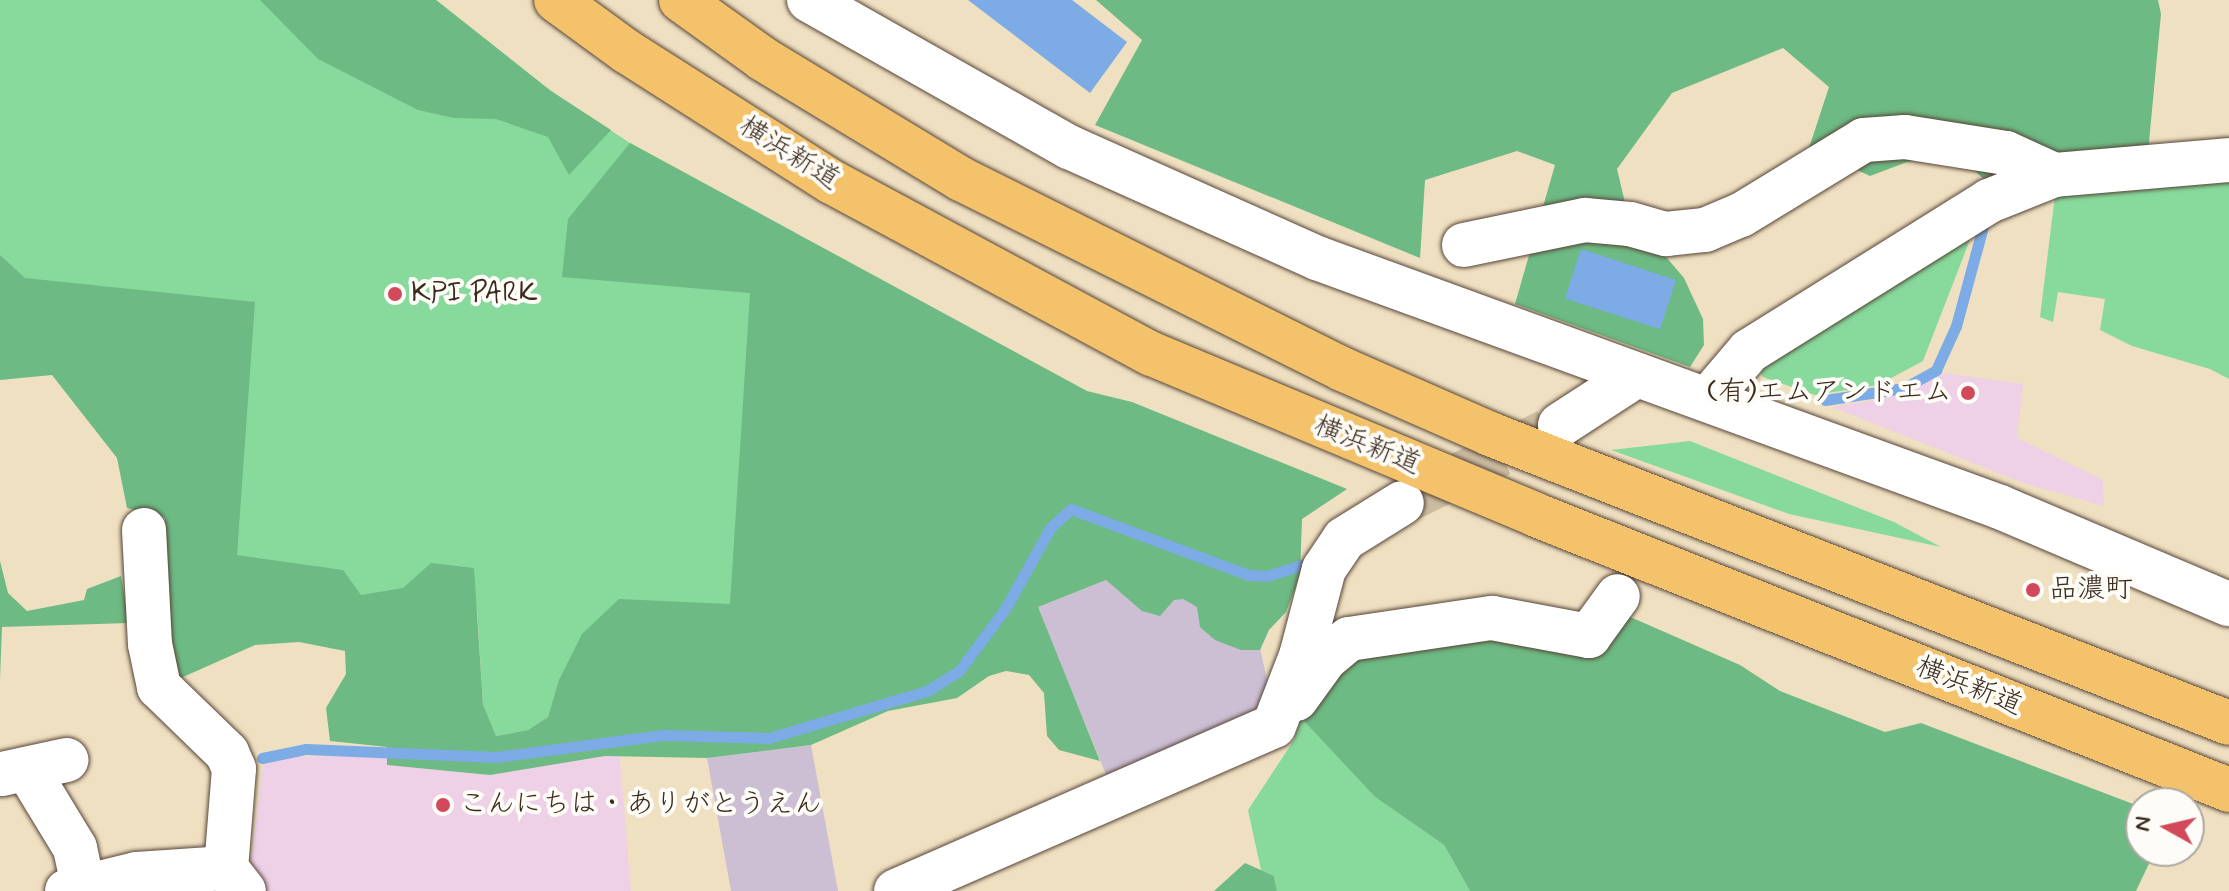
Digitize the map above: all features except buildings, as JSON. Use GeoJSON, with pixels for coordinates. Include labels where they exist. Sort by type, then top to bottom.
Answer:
{"type":"FeatureCollection","features":[{"type":"Feature","properties":{"kind":"highway","name":"横浜新道"},"geometry":{"type":"LineString","coordinates":[[556,0],[626,51],[832,182],[1152,354],[1536,515],[2229,790]]}},
{"type":"Feature","properties":{"kind":"highway"},"geometry":{"type":"LineString","coordinates":[[681,0],[763,59],[961,179],[1342,369],[1490,434],[2229,723]]}},
{"type":"Feature","properties":{"kind":"street"},"geometry":{"type":"LineString","coordinates":[[809,0],[1069,147],[1317,258],[2000,507],[2229,604]]}},
{"type":"Feature","properties":{"kind":"street"},"geometry":{"type":"LineString","coordinates":[[1464,245],[1585,220],[1630,224],[1666,234],[1705,230],[1741,215],[1833,154],[1864,140],[1905,137],[2006,153],[2054,175]]}},
{"type":"Feature","properties":{"kind":"street"},"geometry":{"type":"LineString","coordinates":[[1708,399],[1749,351],[1989,201],[2054,175],[2229,160]]}},
{"type":"Feature","properties":{"kind":"street"},"geometry":{"type":"LineString","coordinates":[[1560,425],[1637,375]]}},
{"type":"Feature","properties":{"kind":"street"},"geometry":{"type":"LineString","coordinates":[[1280,722],[1324,569],[1344,539],[1402,503]]}},
{"type":"Feature","properties":{"kind":"street"},"geometry":{"type":"LineString","coordinates":[[31,768],[75,848],[75,889],[137,874],[235,880],[234,769],[227,753],[159,687],[150,644],[144,530]]}},
{"type":"Feature","properties":{"kind":"street"},"geometry":{"type":"LineString","coordinates":[[896,891],[975,871],[1262,735],[1280,722],[1325,659],[1349,639],[1492,618],[1589,636],[1618,596]]}},
{"type":"Feature","properties":{"kind":"shaded area"},"geometry":{"type":"Polygon","coordinates":[[[1945,373],[2023,384],[2017,438],[2103,480],[2104,506],[2021,482],[1832,407],[1883,399],[1945,373]]]}},
{"type":"Feature","properties":{"kind":"shaded area"},"geometry":{"type":"Polygon","coordinates":[[[1106,580],[1183,599],[1258,639],[1268,684],[1261,709],[1108,779],[1037,607],[1106,580]]]}},
{"type":"Feature","properties":{"kind":"shaded area"},"geometry":{"type":"Polygon","coordinates":[[[811,745],[838,891],[731,891],[707,758],[811,745]]]}},
{"type":"Feature","properties":{"kind":"shaded area","name":"こんにちは・ありがとうえん"},"geometry":{"type":"Polygon","coordinates":[[[619,748],[631,891],[260,891],[250,872],[264,758],[619,748]]]}},
{"type":"Feature","properties":{"kind":"green space","name":"KPI PARK"},"geometry":{"type":"Polygon","coordinates":[[[0,0],[436,0],[551,91],[630,143],[794,232],[775,634],[558,682],[548,717],[528,730],[496,736],[483,704],[477,609],[175,583],[174,553],[145,431],[96,379],[0,359],[0,0]]]}},
{"type":"Feature","properties":{"kind":"green space"},"geometry":{"type":"Polygon","coordinates":[[[260,0],[436,0],[551,91],[611,130],[569,175],[548,137],[496,119],[454,118],[418,110],[318,59],[260,0]]]}},
{"type":"Feature","properties":{"kind":"green space"},"geometry":{"type":"Polygon","coordinates":[[[1096,0],[2158,0],[2161,14],[2148,153],[1987,182],[1957,155],[1907,162],[1870,176],[1809,148],[1829,87],[1783,48],[1672,93],[1617,169],[1627,211],[1684,278],[1703,319],[1704,345],[1690,367],[1515,304],[1555,165],[1517,151],[1425,180],[1420,258],[1095,125],[1142,40],[1096,0]]]}},
{"type":"Feature","properties":{"kind":"green space"},"geometry":{"type":"Polygon","coordinates":[[[630,143],[1087,391],[1132,402],[1347,489],[1302,519],[1300,575],[1286,612],[1269,630],[1260,650],[1241,650],[1215,640],[1200,627],[1197,607],[1183,599],[1174,600],[1160,616],[1142,611],[1106,580],[1038,607],[1100,761],[1059,750],[1047,736],[1044,693],[1029,675],[1006,671],[989,676],[957,698],[888,711],[811,745],[707,758],[605,756],[490,775],[387,765],[387,747],[330,741],[326,708],[346,674],[345,651],[299,642],[255,645],[174,681],[167,632],[165,518],[127,508],[117,458],[52,375],[0,380],[0,255],[25,278],[255,302],[237,555],[343,570],[361,595],[403,588],[431,563],[474,568],[483,704],[496,736],[528,730],[548,717],[558,682],[582,634],[619,599],[730,604],[750,293],[562,277],[568,219],[630,143]]]}},
{"type":"Feature","properties":{"kind":"green space"},"geometry":{"type":"Polygon","coordinates":[[[2229,169],[2229,379],[2210,369],[2132,346],[2100,330],[2105,299],[2058,292],[2053,322],[2040,317],[2056,187],[2229,169]]]}},
{"type":"Feature","properties":{"kind":"green space"},"geometry":{"type":"Polygon","coordinates":[[[1978,219],[1923,361],[1878,385],[1815,395],[1763,377],[1759,370],[1978,219]]]}},
{"type":"Feature","properties":{"kind":"green space"},"geometry":{"type":"Polygon","coordinates":[[[1690,441],[1894,522],[1941,547],[1789,514],[1611,450],[1690,441]]]}},
{"type":"Feature","properties":{"kind":"green space"},"geometry":{"type":"Polygon","coordinates":[[[0,561],[8,593],[27,611],[84,600],[87,589],[121,576],[129,623],[2,627],[0,679],[0,561]]]}},
{"type":"Feature","properties":{"kind":"green space"},"geometry":{"type":"Polygon","coordinates":[[[1628,616],[1740,665],[1780,691],[1885,732],[1921,723],[2125,801],[2125,867],[2147,867],[2136,891],[1470,891],[1444,845],[1375,797],[1301,718],[1340,664],[1371,647],[1481,635],[1551,643],[1599,656],[1628,616]]]}},
{"type":"Feature","properties":{"kind":"green space"},"geometry":{"type":"Polygon","coordinates":[[[1301,718],[1375,797],[1444,845],[1470,891],[1277,891],[1274,876],[1261,870],[1248,810],[1294,740],[1301,718]]]}},
{"type":"Feature","properties":{"kind":"green space"},"geometry":{"type":"Polygon","coordinates":[[[1245,863],[1274,876],[1277,891],[1214,891],[1245,863]]]}},
{"type":"Feature","properties":{"kind":"water"},"geometry":{"type":"Polygon","coordinates":[[[968,0],[1072,0],[1127,42],[1090,93],[968,0]]]}},
{"type":"Feature","properties":{"kind":"water"},"geometry":{"type":"Polygon","coordinates":[[[1581,249],[1676,280],[1660,329],[1565,298],[1581,249]]]}},
{"type":"Feature","properties":{"kind":"waterway"},"geometry":{"type":"LineString","coordinates":[[1825,400],[1904,388],[1936,370],[1956,326],[1985,219]]}},
{"type":"Feature","properties":{"kind":"waterway"},"geometry":{"type":"LineString","coordinates":[[262,758],[306,749],[496,757],[663,735],[769,738],[927,691],[959,671],[1005,609],[1050,528],[1071,509],[1248,575],[1267,576],[1311,562]]}},
{"type":"Feature","properties":{"kind":"tunnel"},"geometry":{"type":"LineString","coordinates":[[1402,503],[1547,431]]}},
{"type":"Feature","properties":{"kind":"place","name":"KPI PARK"},"geometry":{"type":"Point","coordinates":[395,294]}},
{"type":"Feature","properties":{"kind":"place","name":"(有)エムアンドエム"},"geometry":{"type":"Point","coordinates":[1968,393]}},
{"type":"Feature","properties":{"kind":"place","name":"品濃町"},"geometry":{"type":"Point","coordinates":[2033,590]}},
{"type":"Feature","properties":{"kind":"place","name":"こんにちは・ありがとうえん"},"geometry":{"type":"Point","coordinates":[443,805]}}]}
